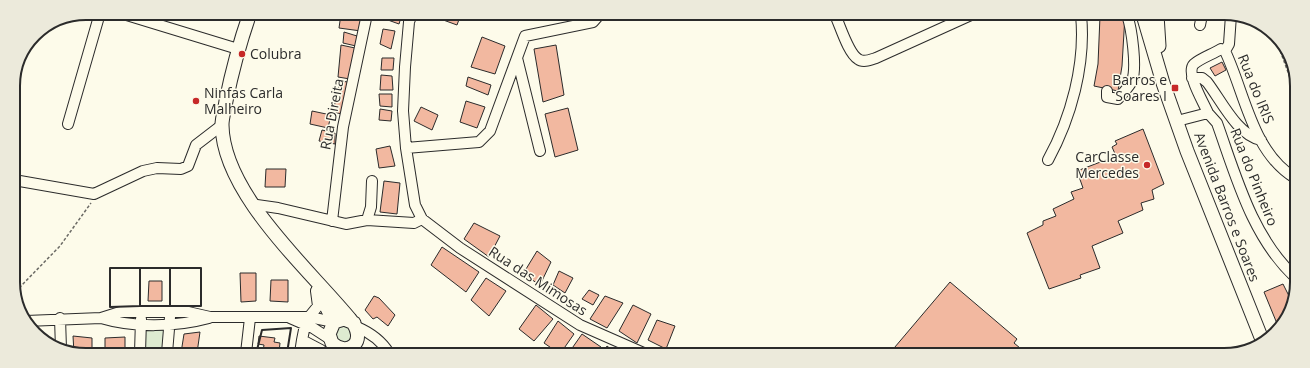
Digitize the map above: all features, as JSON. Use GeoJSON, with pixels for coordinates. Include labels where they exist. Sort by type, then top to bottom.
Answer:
{"type":"FeatureCollection","features":[{"type":"Feature","properties":{"kind":"main road"},"geometry":{"type":"LineString","coordinates":[[248,20],[238,49],[222,125],[226,149],[234,173],[251,204],[355,325],[358,332],[354,346]]}},
{"type":"Feature","properties":{"kind":"main road","name":"Avenida Barros e Soares"},"geometry":{"type":"LineString","coordinates":[[1144,20],[1163,83],[1187,151],[1261,337]]}},
{"type":"Feature","properties":{"kind":"main road","name":"Avenida Barros e Soares"},"geometry":{"type":"LineString","coordinates":[[1157,20],[1163,83]]}},
{"type":"Feature","properties":{"kind":"main road"},"geometry":{"type":"LineString","coordinates":[[300,262],[315,286],[334,322]]}},
{"type":"Feature","properties":{"kind":"main road"},"geometry":{"type":"LineString","coordinates":[[332,348],[329,330],[334,322],[344,319],[355,325]]}},
{"type":"Feature","properties":{"kind":"street"},"geometry":{"type":"LineString","coordinates":[[68,124],[98,20]]}},
{"type":"Feature","properties":{"kind":"street"},"geometry":{"type":"LineString","coordinates":[[143,20],[238,49]]}},
{"type":"Feature","properties":{"kind":"street","name":"Rua Direita"},"geometry":{"type":"LineString","coordinates":[[332,221],[343,127],[366,20]]}},
{"type":"Feature","properties":{"kind":"street"},"geometry":{"type":"LineString","coordinates":[[251,204],[278,208],[346,224],[367,220],[414,223],[422,219],[415,205],[406,148],[403,111],[405,67],[410,20]]}},
{"type":"Feature","properties":{"kind":"street"},"geometry":{"type":"LineString","coordinates":[[406,148],[479,142],[490,131],[525,36],[593,22],[595,20]]}},
{"type":"Feature","properties":{"kind":"street"},"geometry":{"type":"LineString","coordinates":[[837,20],[851,51],[858,60],[865,61],[876,58],[960,20]]}},
{"type":"Feature","properties":{"kind":"street"},"geometry":{"type":"LineString","coordinates":[[1048,160],[1060,139],[1072,102],[1080,66],[1081,20]]}},
{"type":"Feature","properties":{"kind":"street"},"geometry":{"type":"LineString","coordinates":[[1107,91],[1107,97],[1118,99],[1132,81],[1133,50],[1131,27],[1129,20]]}},
{"type":"Feature","properties":{"kind":"street"},"geometry":{"type":"LineString","coordinates":[[1225,51],[1229,44],[1231,21]]}},
{"type":"Feature","properties":{"kind":"street","name":"Rua do IRIS"},"geometry":{"type":"LineString","coordinates":[[1260,140],[1254,138],[1235,122],[1208,82],[1202,78],[1192,78],[1191,70],[1194,65],[1221,49],[1225,51],[1260,140],[1274,160],[1290,175]]}},
{"type":"Feature","properties":{"kind":"street"},"geometry":{"type":"LineString","coordinates":[[517,57],[540,151]]}},
{"type":"Feature","properties":{"kind":"street"},"geometry":{"type":"LineString","coordinates":[[1177,120],[1208,113],[1192,78]]}},
{"type":"Feature","properties":{"kind":"street","name":"Rua do Pinheiro"},"geometry":{"type":"LineString","coordinates":[[1208,113],[1218,123],[1253,218],[1267,246],[1290,272]]}},
{"type":"Feature","properties":{"kind":"street"},"geometry":{"type":"LineString","coordinates":[[20,181],[94,194],[143,171],[157,168],[181,169],[188,166],[196,144],[222,125]]}},
{"type":"Feature","properties":{"kind":"street"},"geometry":{"type":"LineString","coordinates":[[367,220],[371,207],[372,181]]}},
{"type":"Feature","properties":{"kind":"street","name":"Rua das Mimosas"},"geometry":{"type":"LineString","coordinates":[[422,219],[460,248],[580,326],[632,348]]}},
{"type":"Feature","properties":{"kind":"street"},"geometry":{"type":"LineString","coordinates":[[301,348],[307,321],[318,306],[315,286]]}},
{"type":"Feature","properties":{"kind":"street"},"geometry":{"type":"LineString","coordinates":[[101,318],[120,312],[188,312],[210,318]]}},
{"type":"Feature","properties":{"kind":"street"},"geometry":{"type":"LineString","coordinates":[[140,348],[140,324],[143,312]]}},
{"type":"Feature","properties":{"kind":"street"},"geometry":{"type":"LineString","coordinates":[[168,312],[170,316],[170,324],[168,348]]}},
{"type":"Feature","properties":{"kind":"street"},"geometry":{"type":"LineString","coordinates":[[33,320],[60,318],[101,318],[117,323],[170,324],[190,323],[210,318],[290,318],[307,321],[334,322]]}},
{"type":"Feature","properties":{"kind":"street"},"geometry":{"type":"LineString","coordinates":[[60,318],[60,342]]}},
{"type":"Feature","properties":{"kind":"street"},"geometry":{"type":"LineString","coordinates":[[247,348],[250,318]]}},
{"type":"Feature","properties":{"kind":"street"},"geometry":{"type":"LineString","coordinates":[[307,321],[332,348]]}},
{"type":"Feature","properties":{"kind":"street"},"geometry":{"type":"LineString","coordinates":[[355,325],[368,331],[381,341],[386,348]]}},
{"type":"Feature","properties":{"kind":"street"},"geometry":{"type":"LineString","coordinates":[[302,340],[317,348]]}},
{"type":"Feature","properties":{"kind":"street"},"geometry":{"type":"LineString","coordinates":[[354,346],[368,340],[381,348]]}},
{"type":"Feature","properties":{"kind":"path"},"geometry":{"type":"LineString","coordinates":[[1282,56],[1289,75]]}},
{"type":"Feature","properties":{"kind":"path"},"geometry":{"type":"LineString","coordinates":[[20,287],[46,261],[92,202]]}},
{"type":"Feature","properties":{"kind":"green space"},"geometry":{"type":"Polygon","coordinates":[[[339,325],[348,325],[352,338],[345,343],[336,339],[335,330],[339,325]]]}},
{"type":"Feature","properties":{"kind":"green space"},"geometry":{"type":"Polygon","coordinates":[[[145,330],[165,330],[163,348],[144,348],[145,330]]]}},
{"type":"Feature","properties":{"kind":"building"},"geometry":{"type":"Polygon","coordinates":[[[340,20],[362,20],[361,31],[339,28],[340,20]]]}},
{"type":"Feature","properties":{"kind":"building"},"geometry":{"type":"Polygon","coordinates":[[[388,20],[400,20],[399,24],[388,20]]]}},
{"type":"Feature","properties":{"kind":"building"},"geometry":{"type":"Polygon","coordinates":[[[443,20],[459,20],[457,25],[443,20]]]}},
{"type":"Feature","properties":{"kind":"building"},"geometry":{"type":"Polygon","coordinates":[[[1100,20],[1125,20],[1122,66],[1118,91],[1094,86],[1098,64],[1100,20]]]}},
{"type":"Feature","properties":{"kind":"building"},"geometry":{"type":"Polygon","coordinates":[[[383,29],[395,31],[391,49],[380,44],[383,29]]]}},
{"type":"Feature","properties":{"kind":"building"},"geometry":{"type":"Polygon","coordinates":[[[344,32],[357,36],[356,46],[343,43],[344,32]]]}},
{"type":"Feature","properties":{"kind":"building"},"geometry":{"type":"Polygon","coordinates":[[[482,37],[505,46],[495,74],[471,67],[482,37]]]}},
{"type":"Feature","properties":{"kind":"building"},"geometry":{"type":"Polygon","coordinates":[[[341,45],[355,48],[350,79],[338,77],[341,45]]]}},
{"type":"Feature","properties":{"kind":"building"},"geometry":{"type":"Polygon","coordinates":[[[556,45],[564,95],[543,102],[534,49],[556,45]]]}},
{"type":"Feature","properties":{"kind":"building"},"geometry":{"type":"Polygon","coordinates":[[[382,58],[394,58],[393,70],[381,70],[382,58]]]}},
{"type":"Feature","properties":{"kind":"building"},"geometry":{"type":"Polygon","coordinates":[[[1222,62],[1226,70],[1215,76],[1210,68],[1222,62]]]}},
{"type":"Feature","properties":{"kind":"building"},"geometry":{"type":"Polygon","coordinates":[[[381,75],[392,76],[393,90],[380,90],[381,75]]]}},
{"type":"Feature","properties":{"kind":"building"},"geometry":{"type":"Polygon","coordinates":[[[468,77],[491,85],[488,95],[466,86],[468,77]]]}},
{"type":"Feature","properties":{"kind":"building"},"geometry":{"type":"Polygon","coordinates":[[[340,81],[348,82],[342,114],[333,112],[340,81]]]}},
{"type":"Feature","properties":{"kind":"building"},"geometry":{"type":"Polygon","coordinates":[[[379,94],[392,94],[392,107],[380,106],[379,94]]]}},
{"type":"Feature","properties":{"kind":"building"},"geometry":{"type":"Polygon","coordinates":[[[466,101],[485,107],[477,128],[460,122],[466,101]]]}},
{"type":"Feature","properties":{"kind":"building"},"geometry":{"type":"Polygon","coordinates":[[[421,107],[438,115],[432,130],[414,121],[421,107]]]}},
{"type":"Feature","properties":{"kind":"building"},"geometry":{"type":"Polygon","coordinates":[[[568,108],[578,150],[555,157],[545,114],[568,108]]]}},
{"type":"Feature","properties":{"kind":"building"},"geometry":{"type":"Polygon","coordinates":[[[380,109],[392,111],[391,121],[379,120],[380,109]]]}},
{"type":"Feature","properties":{"kind":"building"},"geometry":{"type":"Polygon","coordinates":[[[312,111],[331,115],[328,128],[310,124],[312,111]]]}},
{"type":"Feature","properties":{"kind":"building"},"geometry":{"type":"Polygon","coordinates":[[[1143,129],[1164,184],[1152,190],[1154,199],[1141,203],[1143,210],[1118,221],[1123,233],[1092,246],[1100,268],[1080,275],[1081,278],[1049,289],[1027,233],[1043,225],[1043,221],[1056,216],[1053,209],[1074,199],[1071,192],[1083,188],[1077,171],[1116,156],[1112,147],[1117,144],[1115,141],[1143,129]]]}},
{"type":"Feature","properties":{"kind":"building"},"geometry":{"type":"Polygon","coordinates":[[[322,130],[335,133],[335,144],[319,141],[322,130]]]}},
{"type":"Feature","properties":{"kind":"building"},"geometry":{"type":"Polygon","coordinates":[[[390,146],[395,166],[379,168],[376,149],[390,146]]]}},
{"type":"Feature","properties":{"kind":"building"},"geometry":{"type":"Polygon","coordinates":[[[266,169],[286,169],[285,187],[265,187],[266,169]]]}},
{"type":"Feature","properties":{"kind":"building"},"geometry":{"type":"Polygon","coordinates":[[[384,181],[400,183],[397,214],[380,212],[384,181]]]}},
{"type":"Feature","properties":{"kind":"building"},"geometry":{"type":"Polygon","coordinates":[[[474,223],[500,236],[489,257],[464,239],[474,223]]]}},
{"type":"Feature","properties":{"kind":"building"},"geometry":{"type":"Polygon","coordinates":[[[442,247],[479,272],[466,292],[431,265],[442,247]]]}},
{"type":"Feature","properties":{"kind":"building"},"geometry":{"type":"Polygon","coordinates":[[[537,251],[551,262],[540,285],[523,274],[537,251]]]}},
{"type":"Feature","properties":{"kind":"building"},"geometry":{"type":"Polygon","coordinates":[[[559,271],[573,278],[565,293],[553,285],[559,271]]]}},
{"type":"Feature","properties":{"kind":"building"},"geometry":{"type":"Polygon","coordinates":[[[240,273],[256,273],[256,301],[241,302],[240,273]]]}},
{"type":"Feature","properties":{"kind":"building"},"geometry":{"type":"Polygon","coordinates":[[[486,278],[506,291],[489,316],[471,300],[486,278]]]}},
{"type":"Feature","properties":{"kind":"building"},"geometry":{"type":"Polygon","coordinates":[[[271,280],[288,280],[288,302],[270,301],[271,280]]]}},
{"type":"Feature","properties":{"kind":"building"},"geometry":{"type":"Polygon","coordinates":[[[149,281],[162,281],[162,301],[148,301],[149,281]]]}},
{"type":"Feature","properties":{"kind":"building"},"geometry":{"type":"Polygon","coordinates":[[[950,282],[1017,339],[1014,343],[1020,348],[894,348],[950,282]]]}},
{"type":"Feature","properties":{"kind":"building"},"geometry":{"type":"Polygon","coordinates":[[[1283,284],[1289,296],[1287,303],[1276,322],[1264,292],[1283,284]]]}},
{"type":"Feature","properties":{"kind":"building"},"geometry":{"type":"Polygon","coordinates":[[[589,290],[599,295],[593,305],[582,299],[589,290]]]}},
{"type":"Feature","properties":{"kind":"building"},"geometry":{"type":"Polygon","coordinates":[[[374,296],[379,298],[395,315],[388,326],[377,317],[373,319],[365,310],[374,296]]]}},
{"type":"Feature","properties":{"kind":"building"},"geometry":{"type":"Polygon","coordinates":[[[605,296],[623,303],[607,328],[590,319],[605,296]]]}},
{"type":"Feature","properties":{"kind":"building"},"geometry":{"type":"Polygon","coordinates":[[[536,305],[553,319],[534,341],[519,329],[536,305]]]}},
{"type":"Feature","properties":{"kind":"building"},"geometry":{"type":"Polygon","coordinates":[[[633,305],[651,314],[637,343],[619,331],[633,305]]]}},
{"type":"Feature","properties":{"kind":"building"},"geometry":{"type":"Polygon","coordinates":[[[657,320],[675,326],[666,348],[648,340],[657,320]]]}},
{"type":"Feature","properties":{"kind":"building"},"geometry":{"type":"Polygon","coordinates":[[[558,321],[574,334],[564,348],[551,348],[544,343],[558,321]]]}},
{"type":"Feature","properties":{"kind":"building"},"geometry":{"type":"Polygon","coordinates":[[[200,332],[198,348],[182,348],[184,334],[200,332]]]}},
{"type":"Feature","properties":{"kind":"building"},"geometry":{"type":"Polygon","coordinates":[[[582,334],[601,347],[600,348],[572,348],[582,334]]]}},
{"type":"Feature","properties":{"kind":"building"},"geometry":{"type":"Polygon","coordinates":[[[73,336],[92,338],[92,348],[74,347],[73,336]]]}},
{"type":"Feature","properties":{"kind":"building"},"geometry":{"type":"Polygon","coordinates":[[[259,336],[275,338],[274,342],[280,343],[279,348],[264,348],[264,345],[258,344],[259,336]]]}},
{"type":"Feature","properties":{"kind":"building"},"geometry":{"type":"Polygon","coordinates":[[[125,337],[125,348],[105,348],[105,338],[125,337]]]}},
{"type":"Feature","properties":{"kind":"wall"},"geometry":{"type":"LineString","coordinates":[[110,268],[140,268],[140,306],[110,307],[110,268]]}},
{"type":"Feature","properties":{"kind":"wall"},"geometry":{"type":"LineString","coordinates":[[140,268],[170,268],[170,306],[140,306],[140,268]]}},
{"type":"Feature","properties":{"kind":"wall"},"geometry":{"type":"LineString","coordinates":[[170,268],[201,268],[201,306],[170,306],[170,268]]}},
{"type":"Feature","properties":{"kind":"wall"},"geometry":{"type":"LineString","coordinates":[[258,348],[262,330],[291,328],[288,348]]}},
{"type":"Feature","properties":{"kind":"place","name":"Colubra"},"geometry":{"type":"Point","coordinates":[242,54]}},
{"type":"Feature","properties":{"kind":"place","name":"Barros e Soares I"},"geometry":{"type":"Point","coordinates":[1175,88]}},
{"type":"Feature","properties":{"kind":"place","name":"Ninfas Carla Malheiro"},"geometry":{"type":"Point","coordinates":[196,101]}},
{"type":"Feature","properties":{"kind":"place","name":"CarClasse Mercedes"},"geometry":{"type":"Point","coordinates":[1147,165]}}]}
